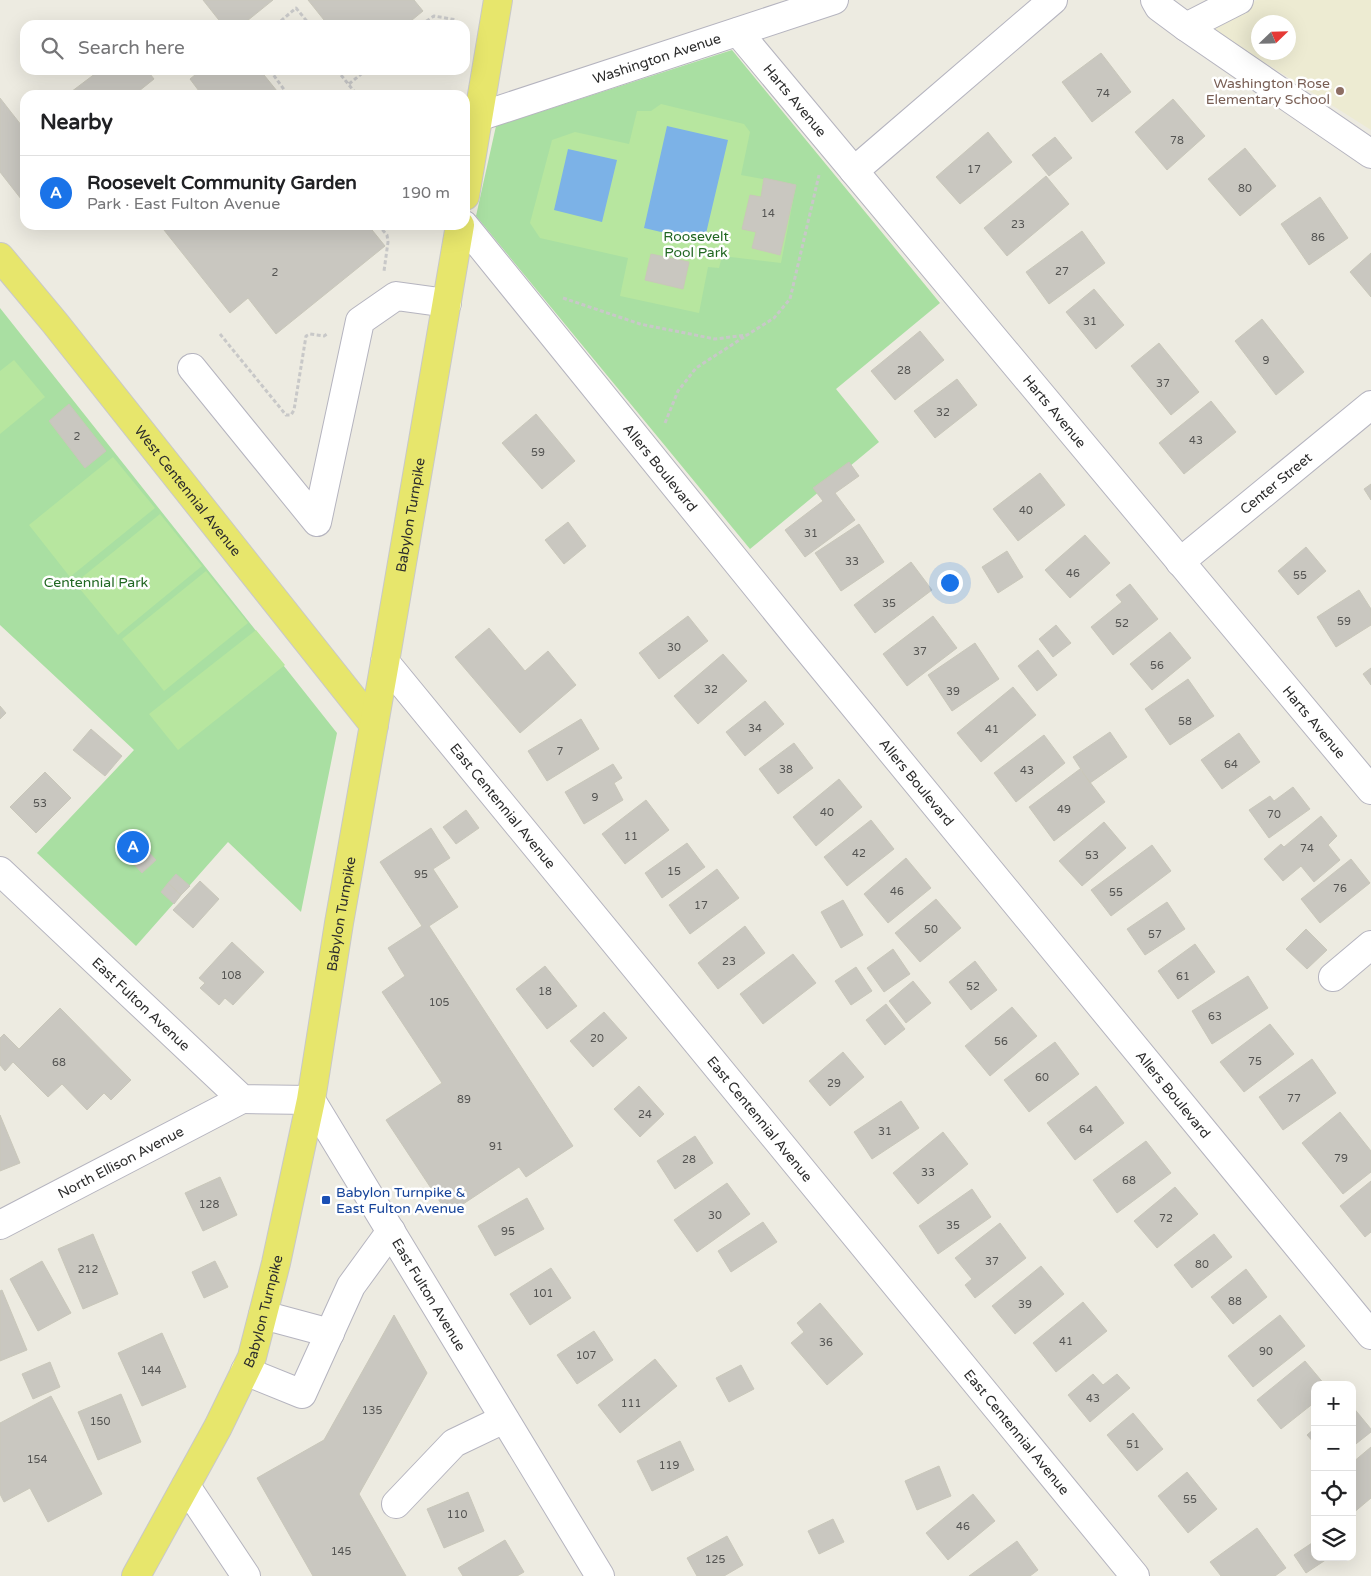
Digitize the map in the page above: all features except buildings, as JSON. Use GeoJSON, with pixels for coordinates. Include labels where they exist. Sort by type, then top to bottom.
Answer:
{"type":"FeatureCollection","features":[{"type":"Feature","properties":{"kind":"main road"},"geometry":{"type":"LineString","coordinates":[[470,166],[498,0]]}},
{"type":"Feature","properties":{"kind":"main road","name":"Babylon Turnpike"},"geometry":{"type":"LineString","coordinates":[[136,1576],[218,1427],[252,1357],[276,1263],[311,1100],[338,923],[459,230]]}},
{"type":"Feature","properties":{"kind":"main road","name":"West Centennial Avenue"},"geometry":{"type":"LineString","coordinates":[[0,257],[374,725]]}},
{"type":"Feature","properties":{"kind":"street"},"geometry":{"type":"LineString","coordinates":[[854,171],[1053,0]]}},
{"type":"Feature","properties":{"kind":"street"},"geometry":{"type":"LineString","coordinates":[[1154,0],[1159,7],[1186,27],[1371,154]]}},
{"type":"Feature","properties":{"kind":"street"},"geometry":{"type":"LineString","coordinates":[[1186,27],[1239,0]]}},
{"type":"Feature","properties":{"kind":"street","name":"Washington Avenue"},"geometry":{"type":"LineString","coordinates":[[478,117],[738,32],[820,2]]}},
{"type":"Feature","properties":{"kind":"street","name":"Harts Avenue"},"geometry":{"type":"LineString","coordinates":[[738,32],[1371,790]]}},
{"type":"Feature","properties":{"kind":"street","name":"Allers Boulevard"},"geometry":{"type":"LineString","coordinates":[[468,230],[806,647],[1371,1335]]}},
{"type":"Feature","properties":{"kind":"street"},"geometry":{"type":"LineString","coordinates":[[192,368],[317,522],[360,321],[396,296],[447,303]]}},
{"type":"Feature","properties":{"kind":"street","name":"Center Street"},"geometry":{"type":"LineString","coordinates":[[1180,562],[1371,405]]}},
{"type":"Feature","properties":{"kind":"street","name":"East Centennial Avenue"},"geometry":{"type":"LineString","coordinates":[[385,662],[1135,1576]]}},
{"type":"Feature","properties":{"kind":"street","name":"East Fulton Avenue"},"geometry":{"type":"LineString","coordinates":[[0,870],[242,1100]]}},
{"type":"Feature","properties":{"kind":"street"},"geometry":{"type":"LineString","coordinates":[[1333,977],[1371,945]]}},
{"type":"Feature","properties":{"kind":"street"},"geometry":{"type":"LineString","coordinates":[[242,1100],[311,1100]]}},
{"type":"Feature","properties":{"kind":"street","name":"North Ellison Avenue"},"geometry":{"type":"LineString","coordinates":[[0,1225],[242,1100]]}},
{"type":"Feature","properties":{"kind":"street","name":"East Fulton Avenue"},"geometry":{"type":"LineString","coordinates":[[311,1100],[600,1576]]}},
{"type":"Feature","properties":{"kind":"street"},"geometry":{"type":"LineString","coordinates":[[245,1371],[302,1394],[351,1286],[391,1231]]}},
{"type":"Feature","properties":{"kind":"street"},"geometry":{"type":"LineString","coordinates":[[263,1315],[330,1333]]}},
{"type":"Feature","properties":{"kind":"street"},"geometry":{"type":"LineString","coordinates":[[396,1504],[454,1443],[504,1419]]}},
{"type":"Feature","properties":{"kind":"street"},"geometry":{"type":"LineString","coordinates":[[186,1486],[246,1576]]}},
{"type":"Feature","properties":{"kind":"path"},"geometry":{"type":"LineString","coordinates":[[282,20],[296,8],[306,20]]}},
{"type":"Feature","properties":{"kind":"path"},"geometry":{"type":"LineString","coordinates":[[428,20],[434,16],[457,20]]}},
{"type":"Feature","properties":{"kind":"path"},"geometry":{"type":"LineString","coordinates":[[274,75],[284,90]]}},
{"type":"Feature","properties":{"kind":"path"},"geometry":{"type":"LineString","coordinates":[[341,75],[354,90]]}},
{"type":"Feature","properties":{"kind":"path"},"geometry":{"type":"LineString","coordinates":[[349,84],[360,75]]}},
{"type":"Feature","properties":{"kind":"path"},"geometry":{"type":"LineString","coordinates":[[665,423],[678,391],[696,368],[774,318],[790,299],[820,168]]}},
{"type":"Feature","properties":{"kind":"path"},"geometry":{"type":"LineString","coordinates":[[382,230],[387,235],[388,242],[383,278]]}},
{"type":"Feature","properties":{"kind":"path"},"geometry":{"type":"LineString","coordinates":[[563,298],[640,324],[715,339],[747,335]]}},
{"type":"Feature","properties":{"kind":"path"},"geometry":{"type":"LineString","coordinates":[[220,334],[286,415],[291,415],[294,410],[306,336],[310,334],[324,336],[328,333]]}},
{"type":"Feature","properties":{"kind":"shaded area","name":"Washington Rose Elementary School"},"geometry":{"type":"Polygon","coordinates":[[[1257,0],[1371,0],[1371,130],[1260,60],[1296,60],[1296,15],[1251,15],[1251,54],[1205,25],[1257,0]]]}},
{"type":"Feature","properties":{"kind":"green space","name":"Roosevelt Pool Park"},"geometry":{"type":"Polygon","coordinates":[[[732,50],[940,303],[836,389],[879,442],[750,549],[476,216],[496,126],[732,50]]]}},
{"type":"Feature","properties":{"kind":"green space"},"geometry":{"type":"Polygon","coordinates":[[[661,104],[744,124],[750,132],[741,175],[796,185],[781,263],[722,256],[719,268],[708,267],[699,313],[620,296],[628,258],[540,238],[530,223],[552,140],[575,132],[629,144],[637,111],[651,111],[661,104]]]}},
{"type":"Feature","properties":{"kind":"green space","name":"Centennial Park"},"geometry":{"type":"Polygon","coordinates":[[[0,308],[337,733],[301,912],[228,842],[136,946],[37,853],[134,750],[0,625],[0,308]]]}},
{"type":"Feature","properties":{"kind":"green space"},"geometry":{"type":"Polygon","coordinates":[[[14,360],[45,397],[0,434],[0,371],[14,360]]]}},
{"type":"Feature","properties":{"kind":"green space"},"geometry":{"type":"Polygon","coordinates":[[[113,457],[155,508],[70,577],[29,525],[113,457]]]}},
{"type":"Feature","properties":{"kind":"green space"},"geometry":{"type":"Polygon","coordinates":[[[160,514],[202,566],[118,635],[75,583],[160,514]]]}},
{"type":"Feature","properties":{"kind":"green space"},"geometry":{"type":"Polygon","coordinates":[[[206,571],[248,623],[164,691],[122,639],[206,571]]]}},
{"type":"Feature","properties":{"kind":"green space"},"geometry":{"type":"Polygon","coordinates":[[[256,630],[285,665],[178,750],[149,714],[256,630]]]}},
{"type":"Feature","properties":{"kind":"water"},"geometry":{"type":"Polygon","coordinates":[[[667,126],[728,140],[704,242],[644,228],[667,126]]]}},
{"type":"Feature","properties":{"kind":"water"},"geometry":{"type":"Polygon","coordinates":[[[568,149],[617,160],[602,222],[554,210],[568,149]]]}},
{"type":"Feature","properties":{"kind":"place","name":"Washington Rose Elementary School"},"geometry":{"type":"Point","coordinates":[1340,91]}},
{"type":"Feature","properties":{"kind":"place","name":"Roosevelt Community Garden"},"geometry":{"type":"Point","coordinates":[133,847]}},
{"type":"Feature","properties":{"kind":"place","name":"Babylon Turnpike & East Fulton Avenue"},"geometry":{"type":"Point","coordinates":[326,1200]}}]}
